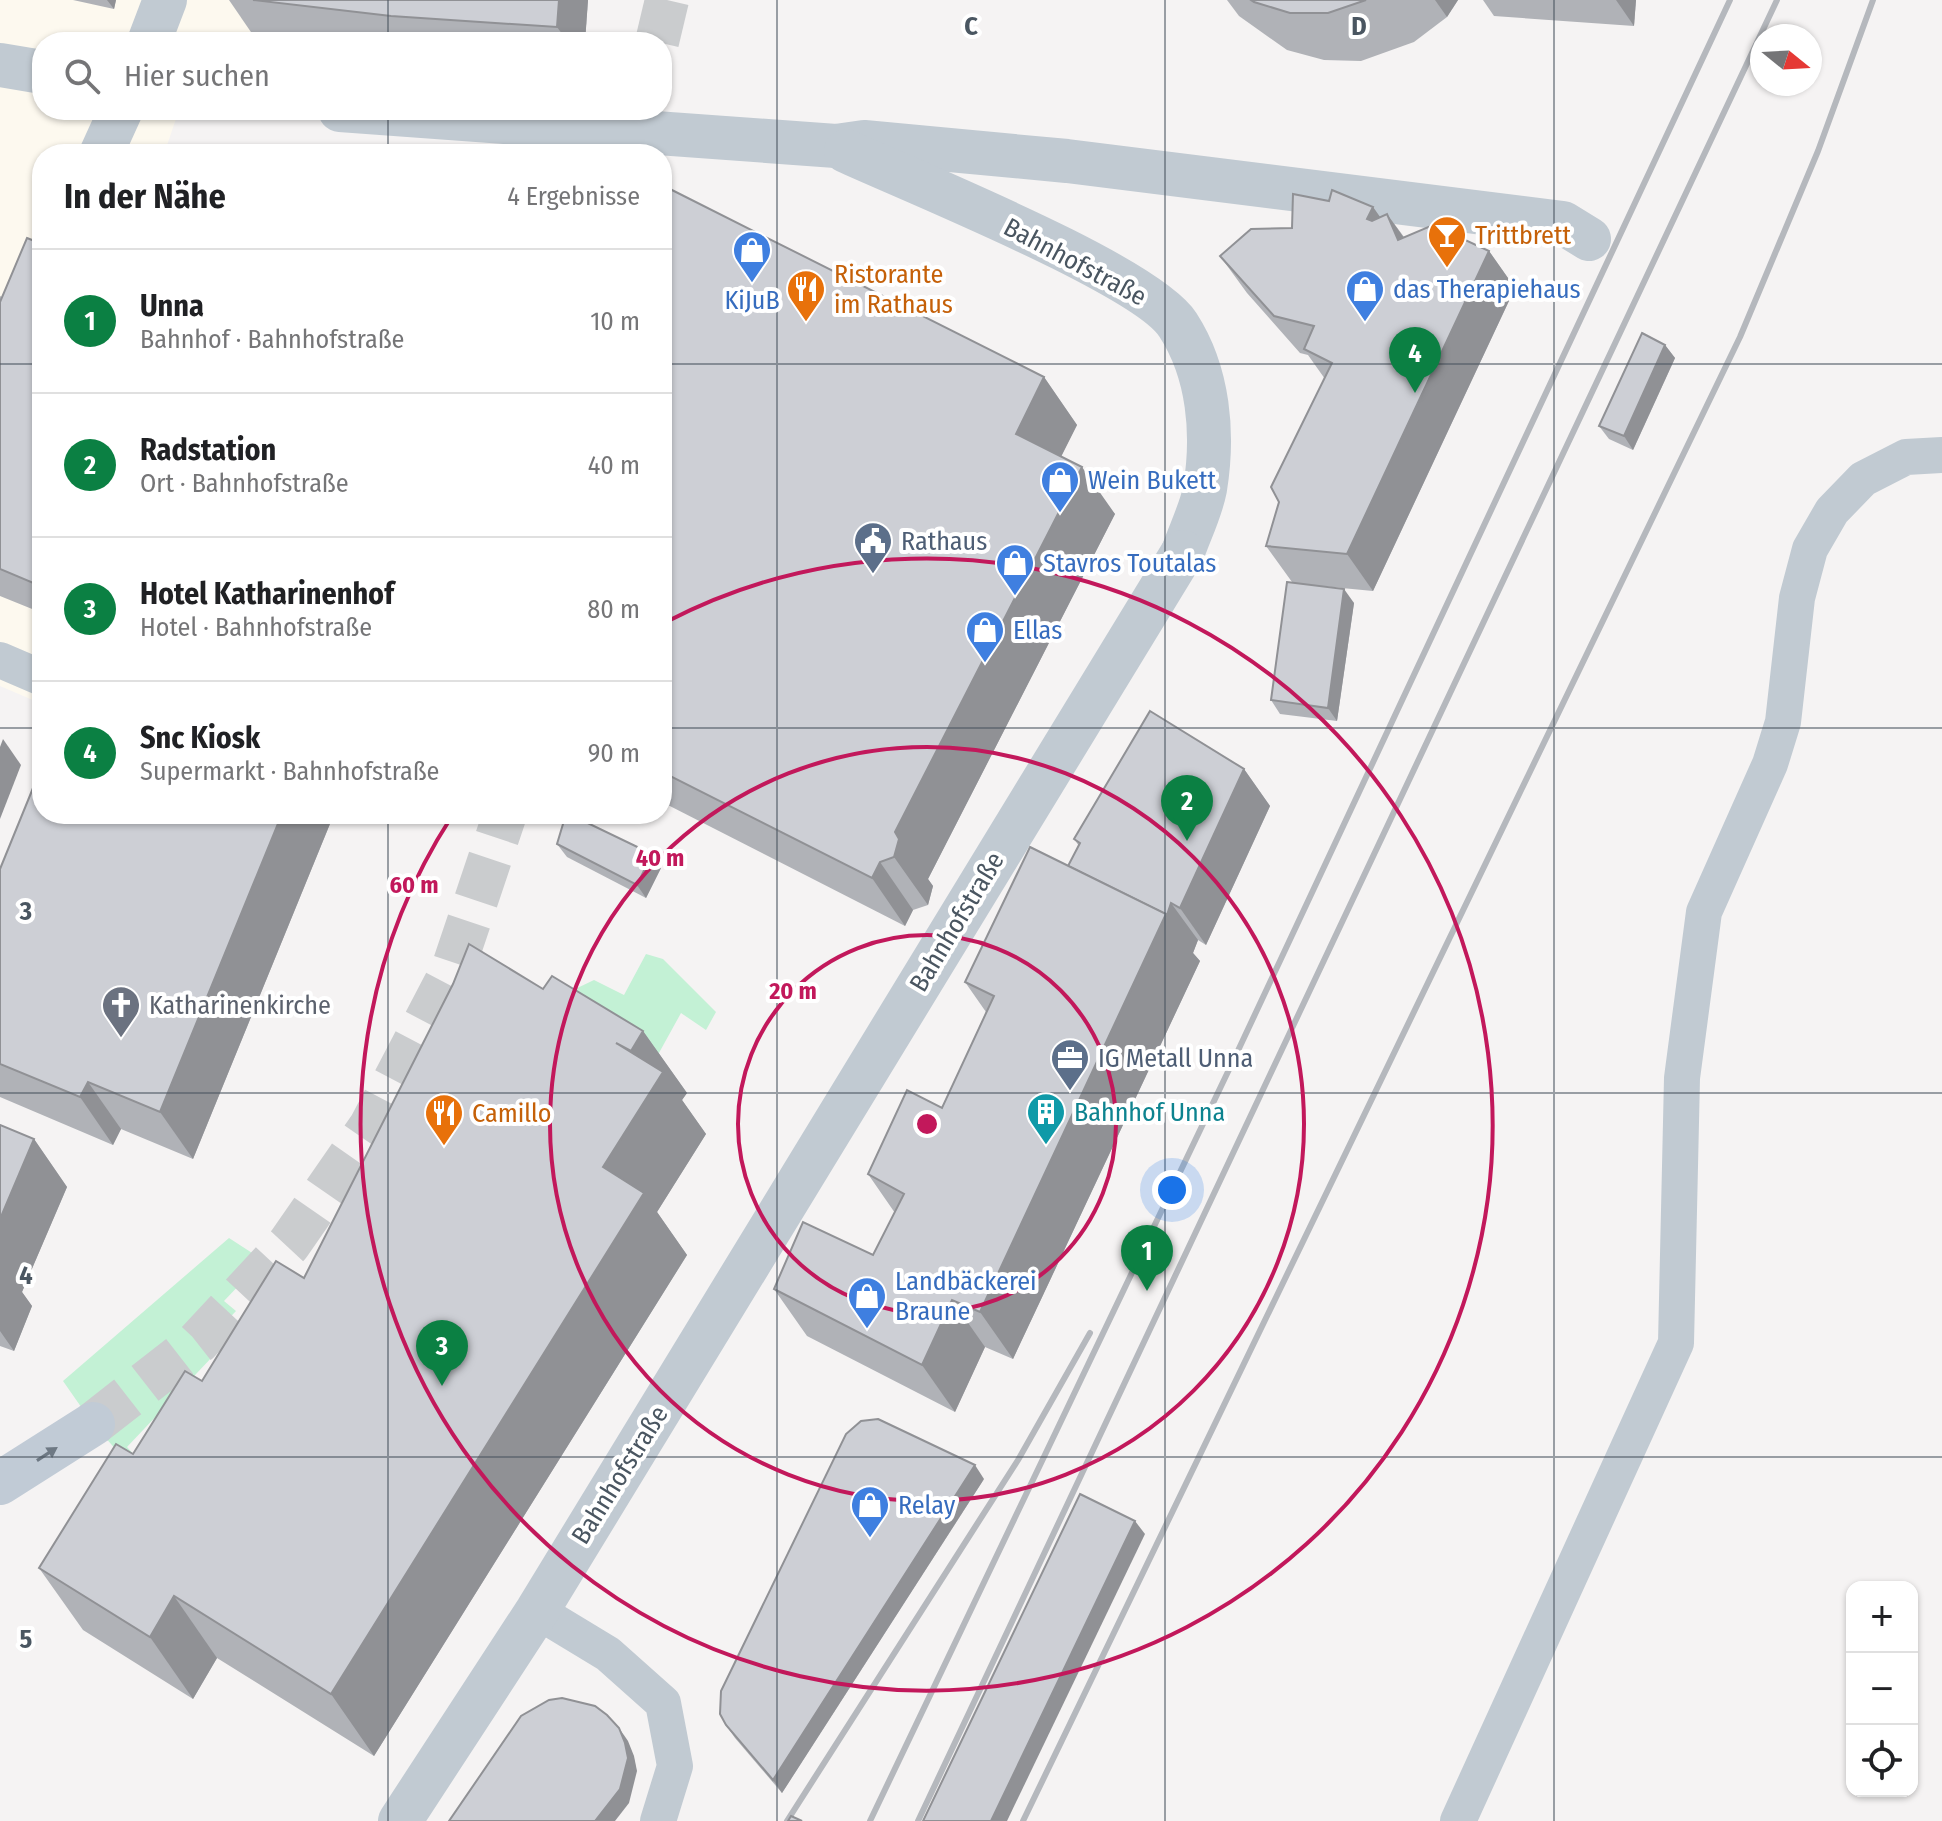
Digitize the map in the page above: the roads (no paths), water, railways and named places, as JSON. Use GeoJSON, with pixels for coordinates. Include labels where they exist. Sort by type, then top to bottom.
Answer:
{"type":"FeatureCollection","features":[{"type":"Feature","properties":{"kind":"main road"},"geometry":{"type":"LineString","coordinates":[[0,1483],[93,1424]]}},
{"type":"Feature","properties":{"kind":"street"},"geometry":{"type":"LineString","coordinates":[[153,32],[165,0]]}},
{"type":"Feature","properties":{"kind":"street"},"geometry":{"type":"LineString","coordinates":[[0,65],[32,70]]}},
{"type":"Feature","properties":{"kind":"street"},"geometry":{"type":"LineString","coordinates":[[106,144],[116,120]]}},
{"type":"Feature","properties":{"kind":"street","name":"Bahnhofstraße"},"geometry":{"type":"LineString","coordinates":[[478,120],[836,146],[864,142],[1096,165],[1563,223],[1589,239]]}},
{"type":"Feature","properties":{"kind":"street","name":"Bahnhofstraße"},"geometry":{"type":"LineString","coordinates":[[400,1821],[537,1611],[1183,552],[1205,491],[1210,427],[1198,363],[1177,322],[1138,290],[1047,243],[836,146]]}},
{"type":"Feature","properties":{"kind":"lane"},"geometry":{"type":"LineString","coordinates":[[1458,1821],[1676,1343],[1682,1078],[1704,912],[1770,764],[1783,722],[1797,598],[1810,549],[1832,511],[1863,479],[1906,457],[1942,455]]}},
{"type":"Feature","properties":{"kind":"lane"},"geometry":{"type":"LineString","coordinates":[[0,660],[32,674]]}},
{"type":"Feature","properties":{"kind":"lane"},"geometry":{"type":"LineString","coordinates":[[537,1611],[608,1654],[663,1703],[675,1766],[658,1821]]}},
{"type":"Feature","properties":{"kind":"tunnel"},"geometry":{"type":"LineString","coordinates":[[659,32],[667,0]]}},
{"type":"Feature","properties":{"kind":"tunnel"},"geometry":{"type":"LineString","coordinates":[[93,1424],[198,1342],[289,1244],[371,1126],[453,969],[502,824]]}},
{"type":"Feature","properties":{"kind":"railway"},"geometry":{"type":"LineString","coordinates":[[870,1821],[1235,1057],[1730,0]]}},
{"type":"Feature","properties":{"kind":"railway"},"geometry":{"type":"LineString","coordinates":[[918,1821],[1777,0]]}},
{"type":"Feature","properties":{"kind":"railway"},"geometry":{"type":"LineString","coordinates":[[1023,1821],[1740,337],[1818,151],[1873,0]]}},
{"type":"Feature","properties":{"kind":"railway"},"geometry":{"type":"LineString","coordinates":[[787,1821],[1018,1460],[1090,1333]]}},
{"type":"Feature","properties":{"kind":"place","name":"Trittbrett"},"geometry":{"type":"Point","coordinates":[1447,269]}},
{"type":"Feature","properties":{"kind":"place","name":"KiJuB"},"geometry":{"type":"Point","coordinates":[752,284]}},
{"type":"Feature","properties":{"kind":"place","name":"Ristorante im Rathaus"},"geometry":{"type":"Point","coordinates":[806,323]}},
{"type":"Feature","properties":{"kind":"place","name":"das Therapiehaus"},"geometry":{"type":"Point","coordinates":[1365,323]}},
{"type":"Feature","properties":{"kind":"place","name":"Snc Kiosk"},"geometry":{"type":"Point","coordinates":[1415,393]}},
{"type":"Feature","properties":{"kind":"place","name":"Wein Bukett"},"geometry":{"type":"Point","coordinates":[1060,514]}},
{"type":"Feature","properties":{"kind":"place","name":"Rathaus"},"geometry":{"type":"Point","coordinates":[873,575]}},
{"type":"Feature","properties":{"kind":"place","name":"Stavros Toutalas"},"geometry":{"type":"Point","coordinates":[1015,597]}},
{"type":"Feature","properties":{"kind":"place","name":"Ellas"},"geometry":{"type":"Point","coordinates":[985,664]}},
{"type":"Feature","properties":{"kind":"place","name":"Radstation"},"geometry":{"type":"Point","coordinates":[1187,841]}},
{"type":"Feature","properties":{"kind":"place","name":"Katharinenkirche"},"geometry":{"type":"Point","coordinates":[121,1039]}},
{"type":"Feature","properties":{"kind":"place","name":"IG Metall Unna"},"geometry":{"type":"Point","coordinates":[1070,1092]}},
{"type":"Feature","properties":{"kind":"place","name":"Bahnhof Unna"},"geometry":{"type":"Point","coordinates":[1046,1146]}},
{"type":"Feature","properties":{"kind":"place","name":"Camillo"},"geometry":{"type":"Point","coordinates":[444,1147]}},
{"type":"Feature","properties":{"kind":"place","name":"Unna"},"geometry":{"type":"Point","coordinates":[1147,1291]}},
{"type":"Feature","properties":{"kind":"place","name":"Landbäckerei Braune"},"geometry":{"type":"Point","coordinates":[867,1330]}},
{"type":"Feature","properties":{"kind":"place","name":"Hotel Katharinenhof"},"geometry":{"type":"Point","coordinates":[442,1386]}},
{"type":"Feature","properties":{"kind":"place","name":"Relay"},"geometry":{"type":"Point","coordinates":[870,1539]}}]}
